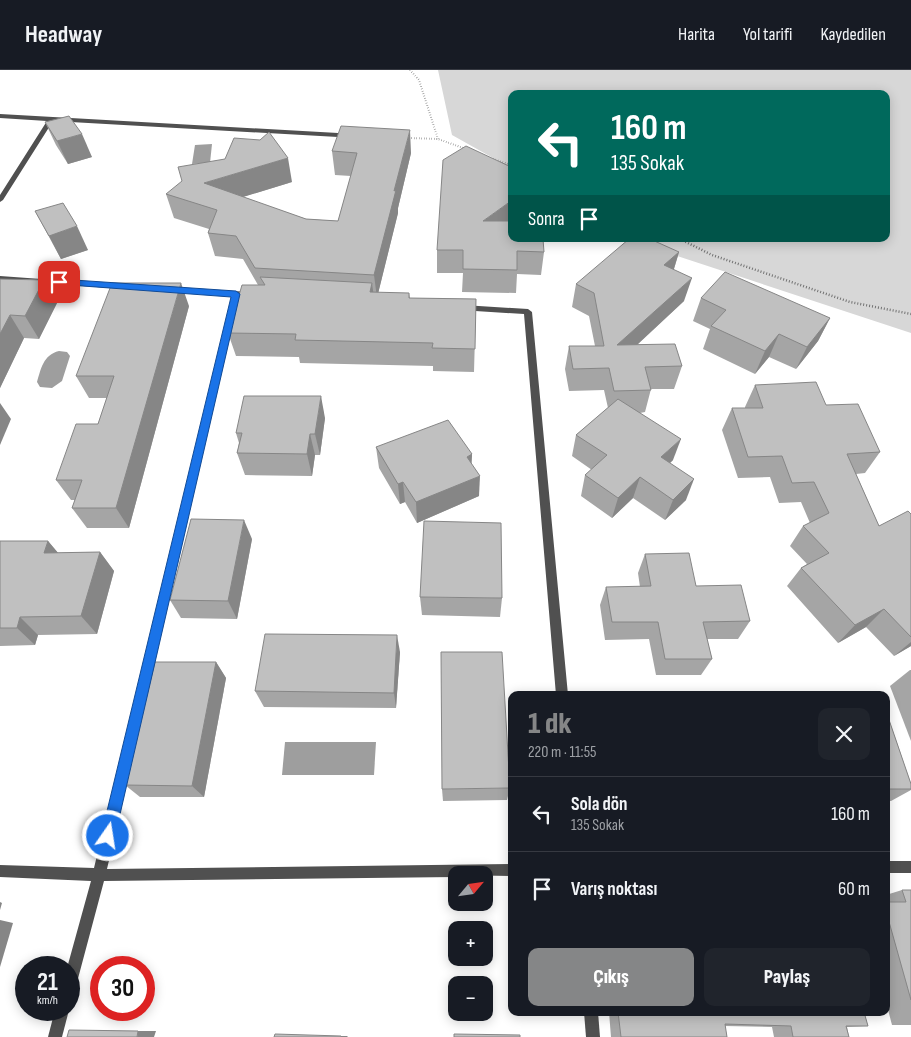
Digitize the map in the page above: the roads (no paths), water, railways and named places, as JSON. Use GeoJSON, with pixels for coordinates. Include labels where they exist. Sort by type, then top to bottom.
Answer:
{"type":"FeatureCollection","features":[{"type":"Feature","properties":{"kind":"street"},"geometry":{"type":"LineString","coordinates":[[0,116],[338,135]]}},
{"type":"Feature","properties":{"kind":"street"},"geometry":{"type":"LineString","coordinates":[[0,200],[51,118]]}},
{"type":"Feature","properties":{"kind":"street"},"geometry":{"type":"LineString","coordinates":[[0,278],[138,288]]}},
{"type":"Feature","properties":{"kind":"street"},"geometry":{"type":"LineString","coordinates":[[157,289],[265,296]]}},
{"type":"Feature","properties":{"kind":"street"},"geometry":{"type":"LineString","coordinates":[[77,956],[99,875],[236,294]]}},
{"type":"Feature","properties":{"kind":"street"},"geometry":{"type":"LineString","coordinates":[[450,307],[528,312],[562,691]]}},
{"type":"Feature","properties":{"kind":"street"},"geometry":{"type":"LineString","coordinates":[[890,867],[911,867]]}},
{"type":"Feature","properties":{"kind":"street"},"geometry":{"type":"LineString","coordinates":[[0,871],[99,875],[508,870]]}},
{"type":"Feature","properties":{"kind":"street"},"geometry":{"type":"LineString","coordinates":[[590,1016],[593,1037]]}},
{"type":"Feature","properties":{"kind":"street"},"geometry":{"type":"LineString","coordinates":[[55,1037],[59,1021]]}}]}
